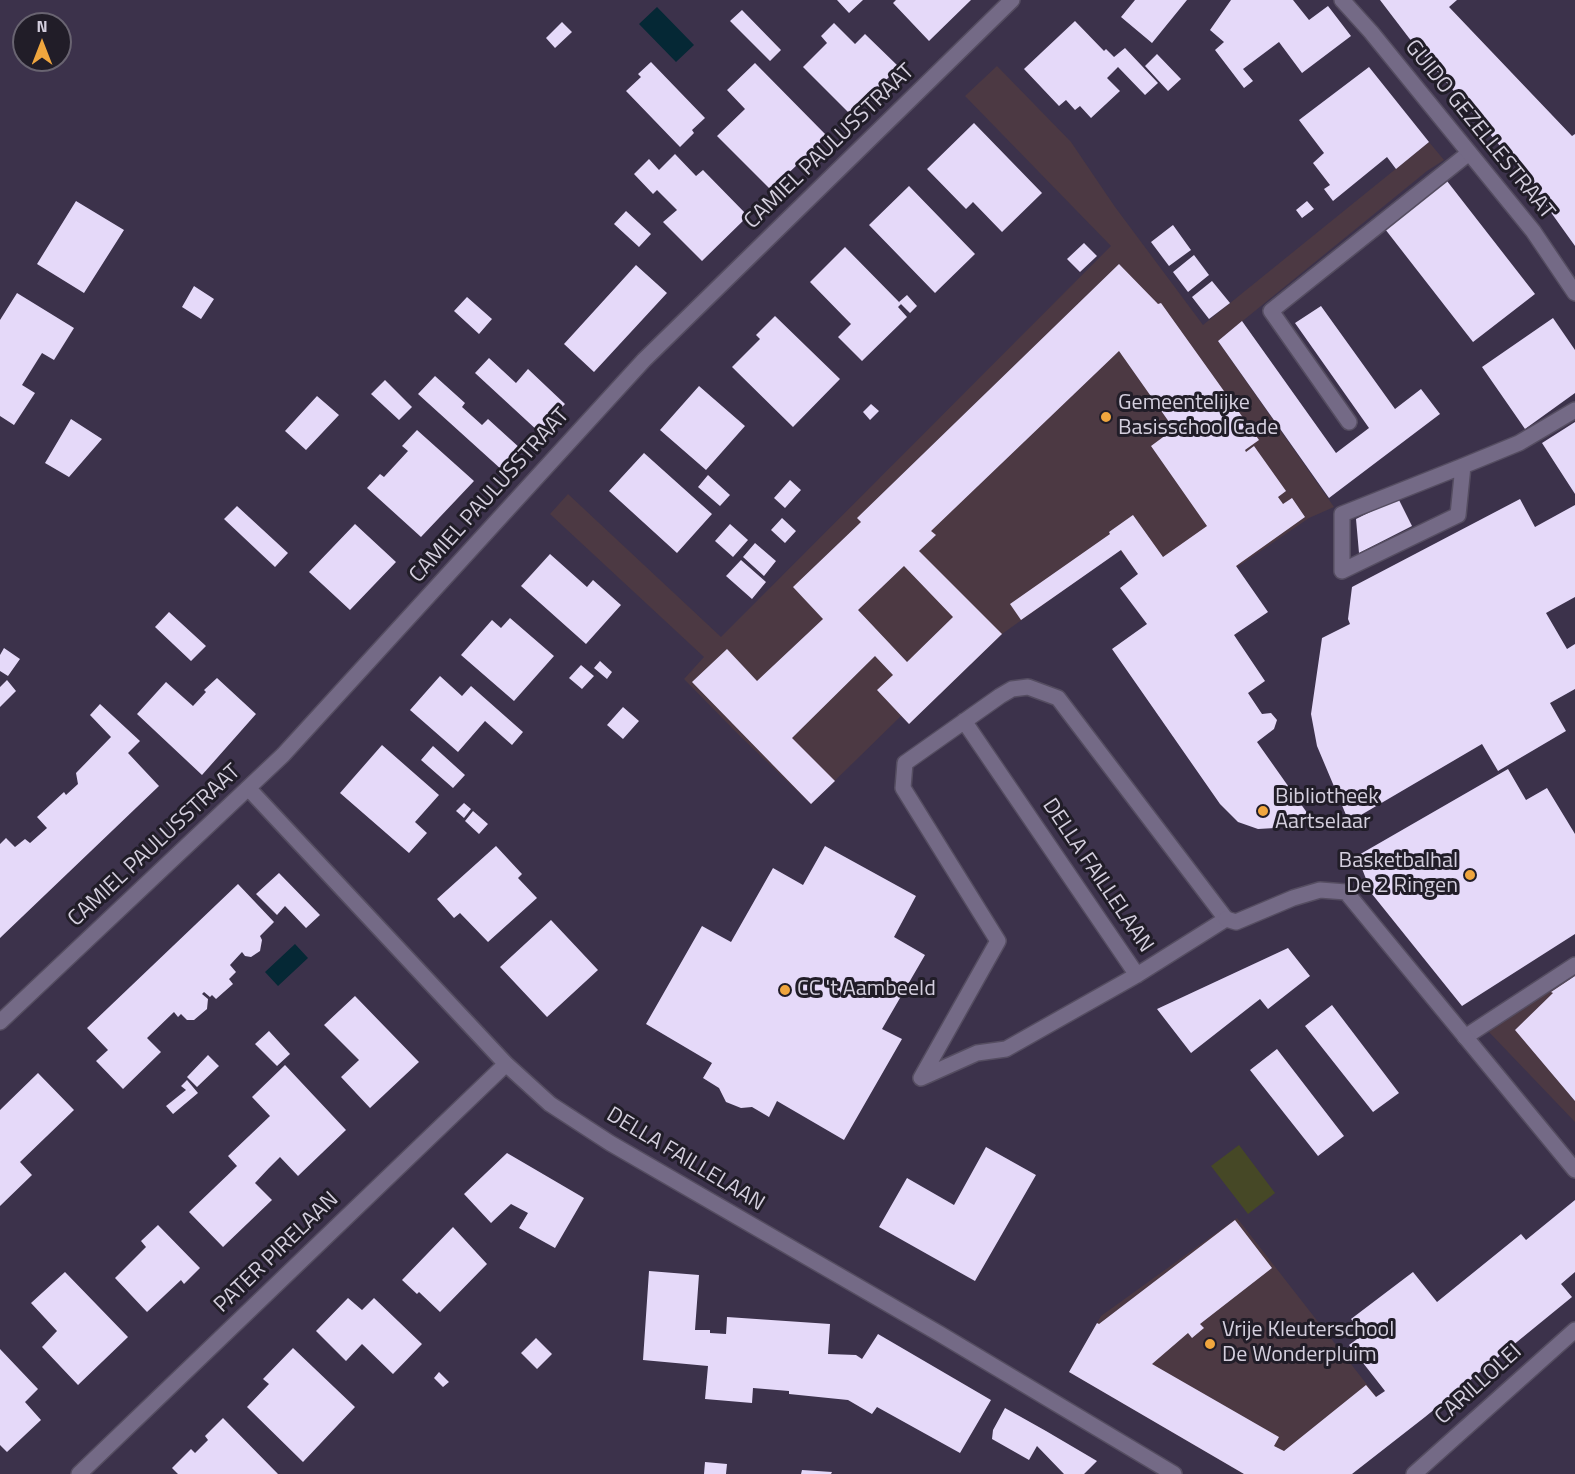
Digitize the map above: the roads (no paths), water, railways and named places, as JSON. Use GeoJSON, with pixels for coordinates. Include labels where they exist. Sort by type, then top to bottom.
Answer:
{"type":"FeatureCollection","features":[{"type":"Feature","properties":{"kind":"street","name":"CAMIEL PAULUSSTRAAT"},"geometry":{"type":"LineString","coordinates":[[0,1022],[249,789],[644,360],[1012,0]]}},
{"type":"Feature","properties":{"kind":"street","name":"GUIDO GEZELLESTRAAT"},"geometry":{"type":"LineString","coordinates":[[1342,0],[1371,32],[1533,231],[1575,293]]}},
{"type":"Feature","properties":{"kind":"street"},"geometry":{"type":"LineString","coordinates":[[1349,422],[1271,311],[1469,153]]}},
{"type":"Feature","properties":{"kind":"street"},"geometry":{"type":"LineString","coordinates":[[1463,466],[1458,515],[1342,571],[1342,514],[1519,443],[1575,410]]}},
{"type":"Feature","properties":{"kind":"street","name":"DELLA FAILLELAAN"},"geometry":{"type":"LineString","coordinates":[[964,721],[1137,975],[1006,1049],[977,1053],[921,1078],[998,941],[903,788],[905,763],[964,721],[1012,689],[1028,687],[1058,698],[1226,919]]}},
{"type":"Feature","properties":{"kind":"street","name":"DELLA FAILLELAAN"},"geometry":{"type":"LineString","coordinates":[[249,789],[506,1064],[550,1104],[610,1143],[940,1334],[1174,1474]]}},
{"type":"Feature","properties":{"kind":"street"},"geometry":{"type":"LineString","coordinates":[[1137,975],[1226,919],[1236,922],[1293,898],[1320,890],[1346,892],[1575,1170]]}},
{"type":"Feature","properties":{"kind":"street"},"geometry":{"type":"LineString","coordinates":[[1465,1036],[1575,965]]}},
{"type":"Feature","properties":{"kind":"street","name":"PATER PIRELAAN"},"geometry":{"type":"LineString","coordinates":[[79,1474],[506,1064]]}},
{"type":"Feature","properties":{"kind":"street","name":"CARILLOLEI"},"geometry":{"type":"LineString","coordinates":[[1414,1474],[1575,1330]]}},
{"type":"Feature","properties":{"kind":"water"},"geometry":{"type":"Polygon","coordinates":[[[657,7],[694,45],[676,62],[639,24],[657,7]]]}},
{"type":"Feature","properties":{"kind":"water"},"geometry":{"type":"Polygon","coordinates":[[[295,944],[308,958],[278,986],[265,972],[295,944]]]}},
{"type":"Feature","properties":{"kind":"place","name":"Gemeentelijke Basisschool Cade"},"geometry":{"type":"Point","coordinates":[1106,417]}},
{"type":"Feature","properties":{"kind":"place","name":"Bibliotheek Aartselaar"},"geometry":{"type":"Point","coordinates":[1263,811]}},
{"type":"Feature","properties":{"kind":"place","name":"Basketbalhal De 2 Ringen"},"geometry":{"type":"Point","coordinates":[1470,875]}},
{"type":"Feature","properties":{"kind":"place","name":"CC 't Aambeeld"},"geometry":{"type":"Point","coordinates":[785,990]}},
{"type":"Feature","properties":{"kind":"place","name":"Vrije Kleuterschool De Wonderpluim"},"geometry":{"type":"Point","coordinates":[1210,1344]}}]}
